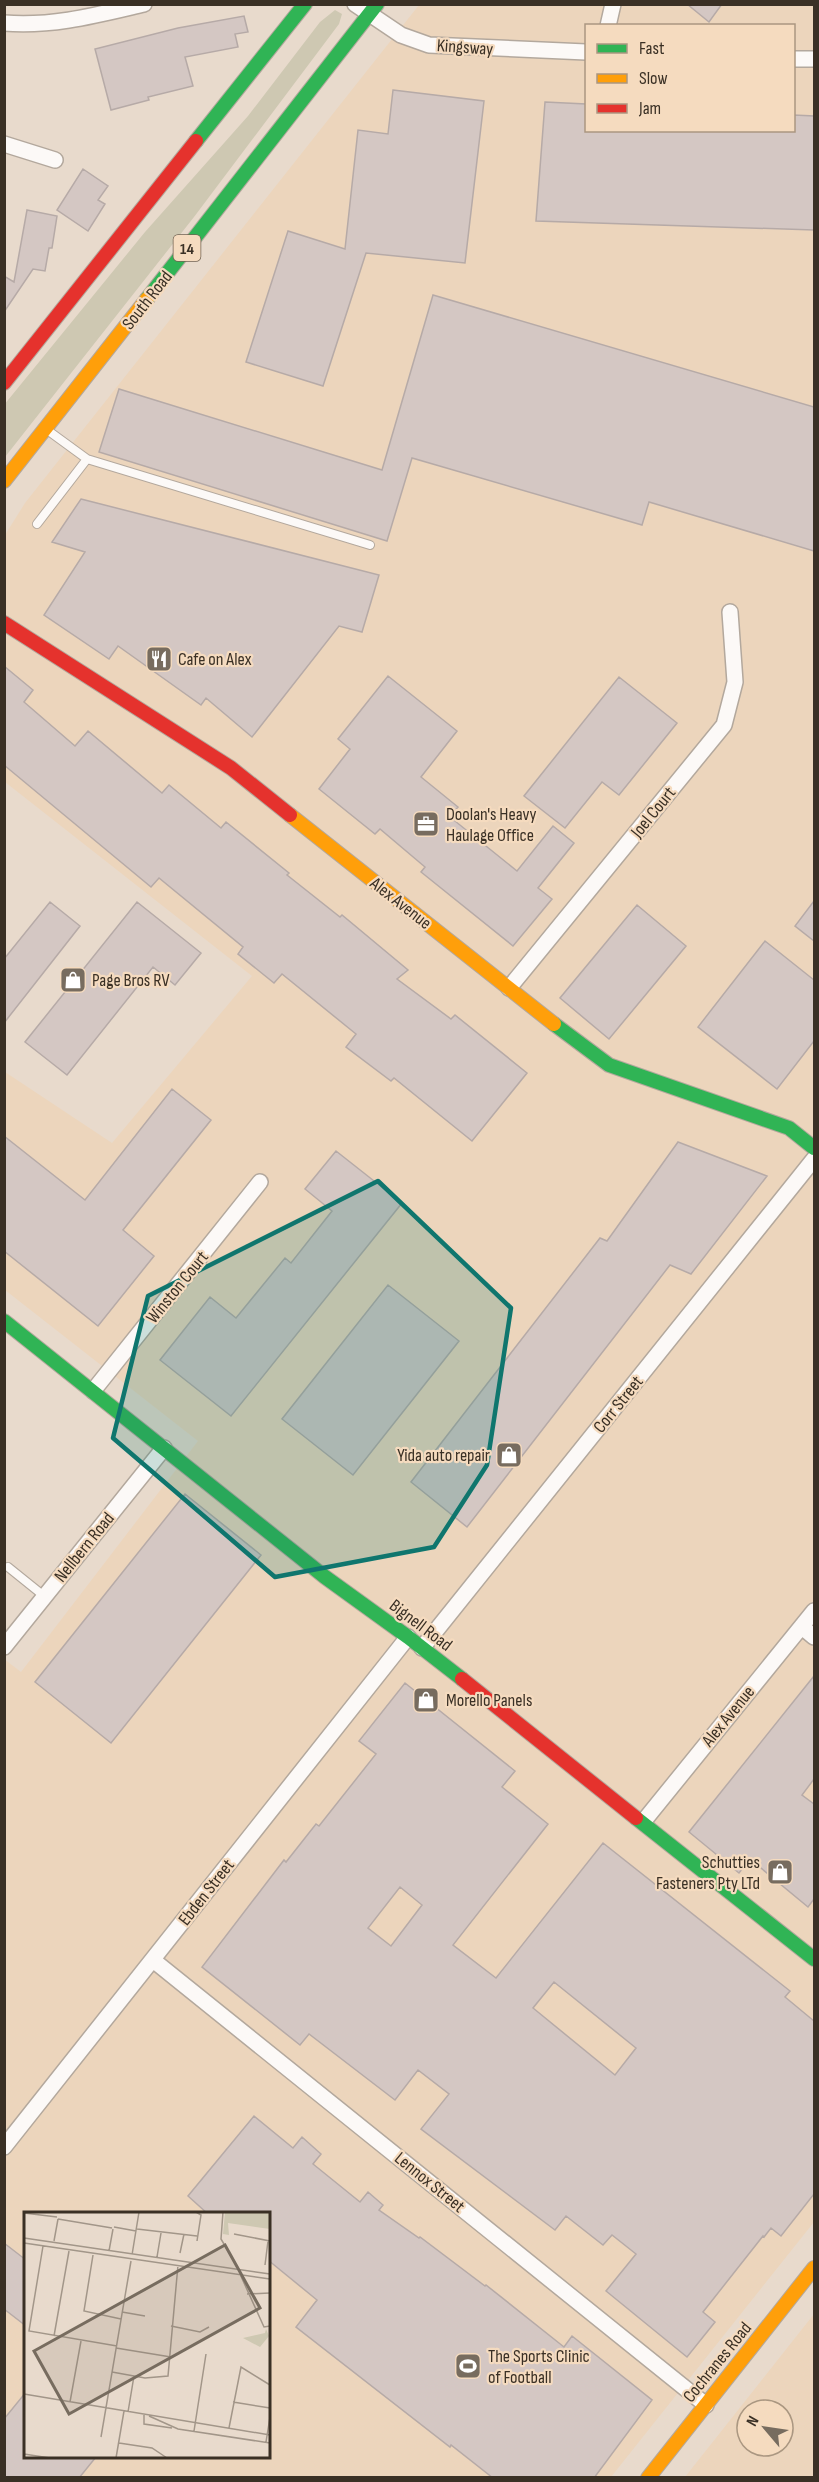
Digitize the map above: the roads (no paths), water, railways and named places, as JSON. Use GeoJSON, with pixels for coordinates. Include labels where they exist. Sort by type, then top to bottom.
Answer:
{"type":"FeatureCollection","features":[{"type":"Feature","properties":{"kind":"main road"},"geometry":{"type":"LineString","coordinates":[[4,383],[301,6]]}},
{"type":"Feature","properties":{"kind":"main road","name":"South Road"},"geometry":{"type":"LineString","coordinates":[[4,481],[373,10]]}},
{"type":"Feature","properties":{"kind":"main road","name":"Alex Avenue"},"geometry":{"type":"LineString","coordinates":[[4,623],[231,768],[589,1052],[609,1065],[789,1128],[814,1148]]}},
{"type":"Feature","properties":{"kind":"main road","name":"Bignell Road"},"geometry":{"type":"LineString","coordinates":[[4,1321],[326,1577],[408,1637],[814,1959]]}},
{"type":"Feature","properties":{"kind":"main road","name":"Cochranes Road"},"geometry":{"type":"LineString","coordinates":[[648,2478],[814,2268]]}},
{"type":"Feature","properties":{"kind":"street"},"geometry":{"type":"LineString","coordinates":[[4,23],[32,25],[61,22],[144,4]]}},
{"type":"Feature","properties":{"kind":"street","name":"Kingsway"},"geometry":{"type":"LineString","coordinates":[[355,4],[373,10],[401,35],[429,45],[585,52]]}},
{"type":"Feature","properties":{"kind":"street"},"geometry":{"type":"LineString","coordinates":[[609,24],[614,4]]}},
{"type":"Feature","properties":{"kind":"street"},"geometry":{"type":"LineString","coordinates":[[795,59],[814,59]]}},
{"type":"Feature","properties":{"kind":"street"},"geometry":{"type":"LineString","coordinates":[[4,144],[55,160]]}},
{"type":"Feature","properties":{"kind":"street","name":"Joel Court"},"geometry":{"type":"LineString","coordinates":[[509,988],[724,724],[735,682],[730,612]]}},
{"type":"Feature","properties":{"kind":"street","name":"Corr Street"},"geometry":{"type":"LineString","coordinates":[[422,1648],[814,1159]]}},
{"type":"Feature","properties":{"kind":"street","name":"Winston Court"},"geometry":{"type":"LineString","coordinates":[[93,1391],[260,1182]]}},
{"type":"Feature","properties":{"kind":"street","name":"Nellbern Road"},"geometry":{"type":"LineString","coordinates":[[4,1647],[164,1448]]}},
{"type":"Feature","properties":{"kind":"street","name":"Alex Avenue"},"geometry":{"type":"LineString","coordinates":[[642,1822],[814,1611]]}},
{"type":"Feature","properties":{"kind":"street"},"geometry":{"type":"LineString","coordinates":[[802,1627],[814,1637]]}},
{"type":"Feature","properties":{"kind":"street","name":"Ebden Street"},"geometry":{"type":"LineString","coordinates":[[4,2147],[408,1637]]}},
{"type":"Feature","properties":{"kind":"street","name":"Lennox Street"},"geometry":{"type":"LineString","coordinates":[[153,1960],[706,2404]]}},
{"type":"Feature","properties":{"kind":"lane"},"geometry":{"type":"LineString","coordinates":[[46,429],[87,459],[370,545]]}},
{"type":"Feature","properties":{"kind":"lane"},"geometry":{"type":"LineString","coordinates":[[37,524],[87,459]]}},
{"type":"Feature","properties":{"kind":"lane"},"geometry":{"type":"LineString","coordinates":[[8,1567],[45,1596]]}},
{"type":"Feature","properties":{"kind":"place","name":"Cafe on Alex"},"geometry":{"type":"Point","coordinates":[159,659]}},
{"type":"Feature","properties":{"kind":"place","name":"Doolan's Heavy Haulage Office"},"geometry":{"type":"Point","coordinates":[426,824]}},
{"type":"Feature","properties":{"kind":"place","name":"Page Bros RV"},"geometry":{"type":"Point","coordinates":[73,980]}},
{"type":"Feature","properties":{"kind":"place","name":"Yida auto repair"},"geometry":{"type":"Point","coordinates":[509,1455]}},
{"type":"Feature","properties":{"kind":"place","name":"Morello Panels"},"geometry":{"type":"Point","coordinates":[426,1700]}},
{"type":"Feature","properties":{"kind":"place","name":"Schutties Fasteners Pty LTd"},"geometry":{"type":"Point","coordinates":[780,1872]}},
{"type":"Feature","properties":{"kind":"place","name":"The Sports Clinic of Football"},"geometry":{"type":"Point","coordinates":[468,2366]}}]}
